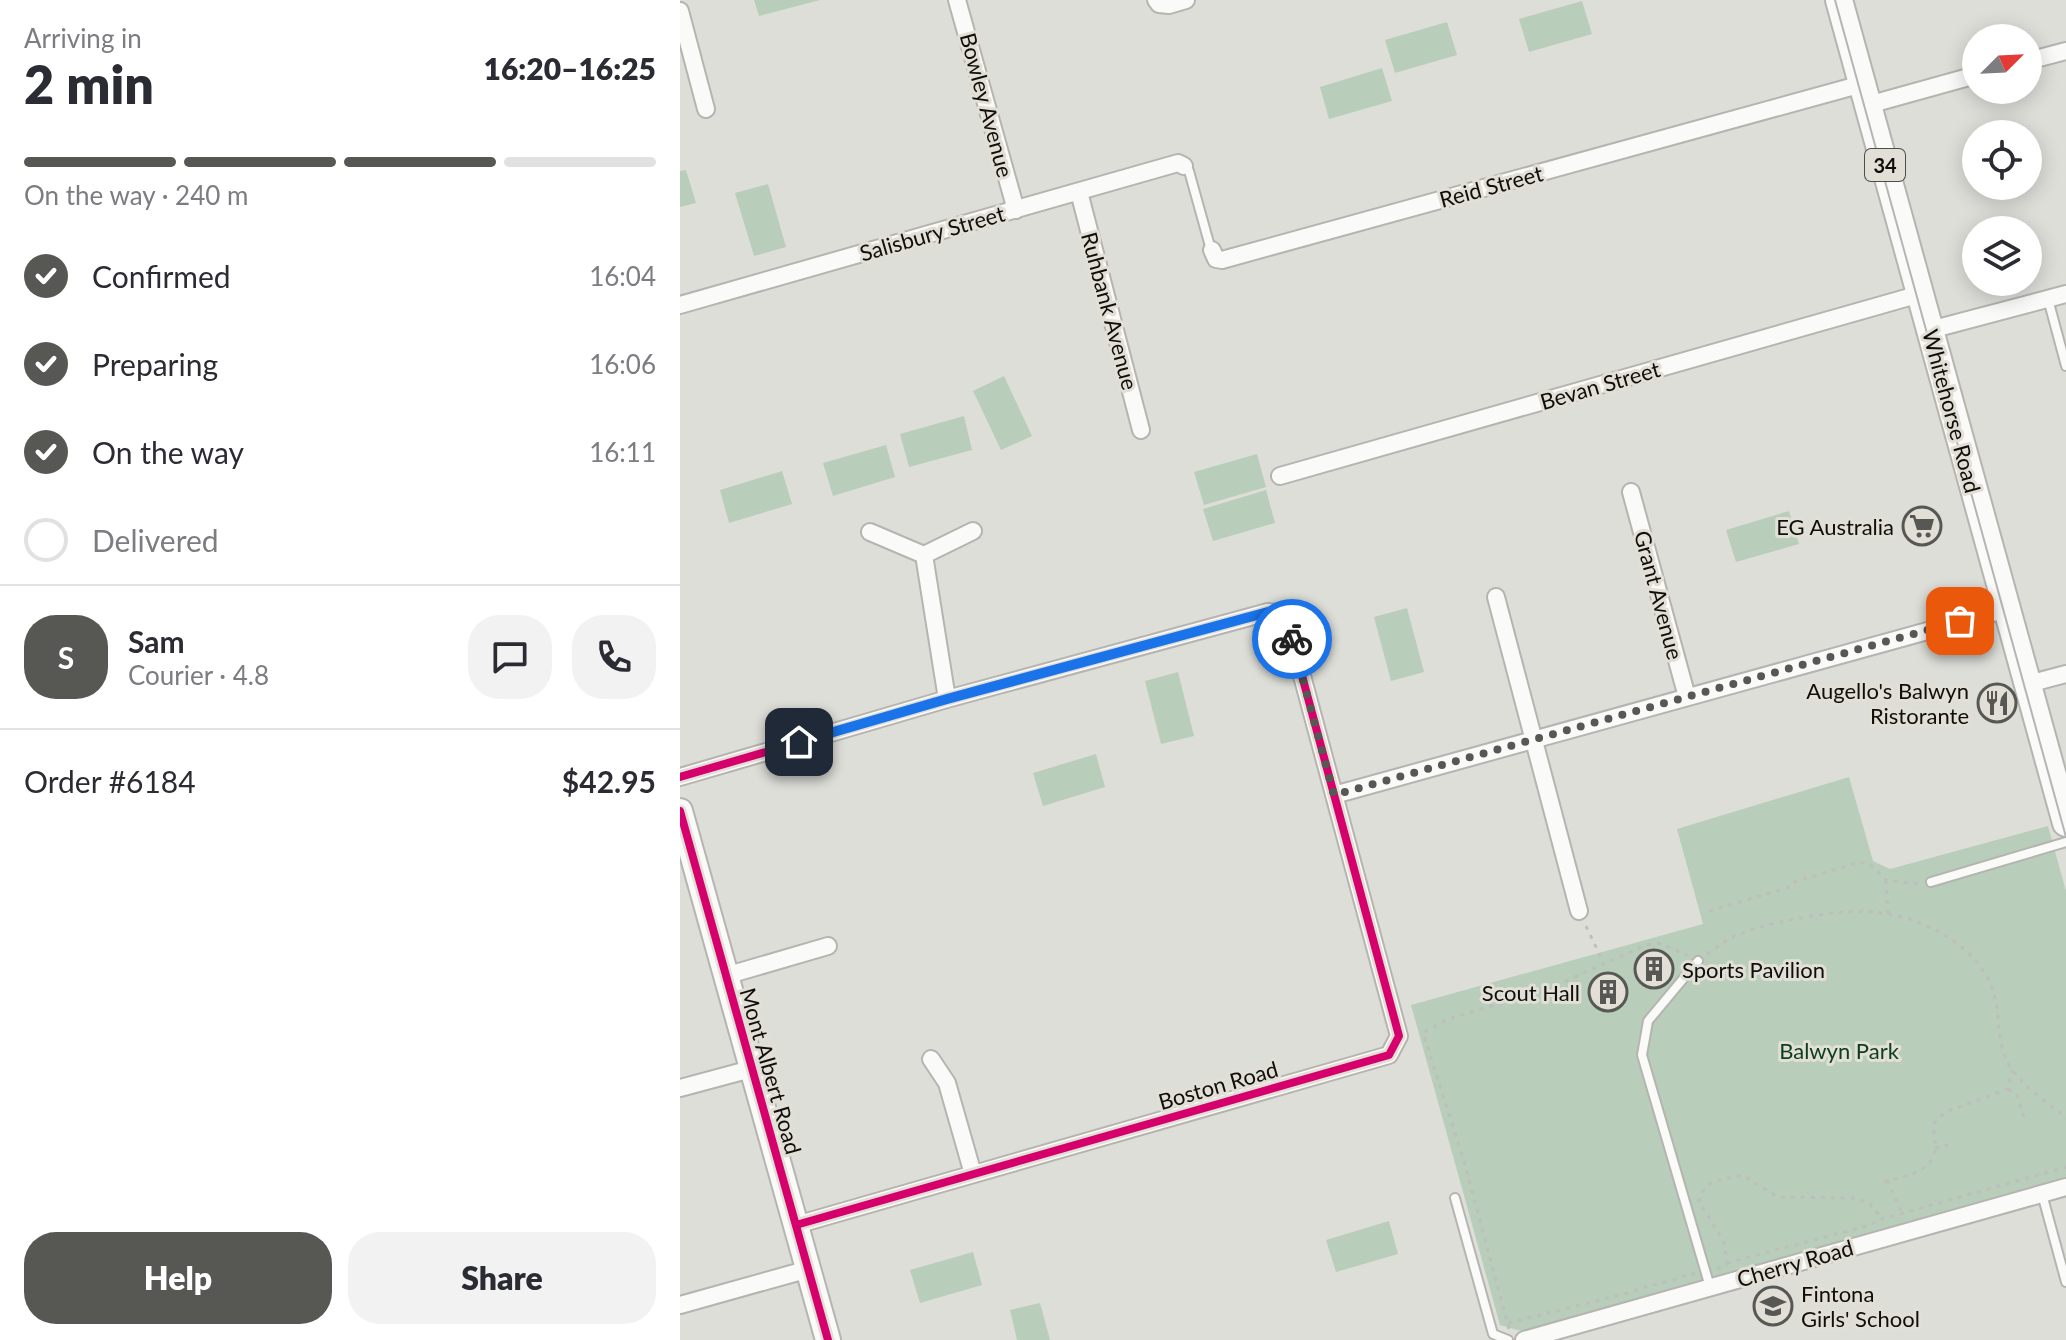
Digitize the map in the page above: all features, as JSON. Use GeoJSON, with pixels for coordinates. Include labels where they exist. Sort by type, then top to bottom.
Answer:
{"type":"FeatureCollection","features":[{"type":"Feature","properties":{"kind":"main road","name":"Whitehorse Road"},"geometry":{"type":"LineString","coordinates":[[1839,0],[2066,823]]}},
{"type":"Feature","properties":{"kind":"main road","name":"Mont Albert Road"},"geometry":{"type":"LineString","coordinates":[[680,811],[828,1340]]}},
{"type":"Feature","properties":{"kind":"street","name":"Bowley Avenue"},"geometry":{"type":"LineString","coordinates":[[957,0],[1016,210]]}},
{"type":"Feature","properties":{"kind":"street"},"geometry":{"type":"LineString","coordinates":[[1157,2],[1169,5],[1186,0]]}},
{"type":"Feature","properties":{"kind":"street"},"geometry":{"type":"LineString","coordinates":[[680,11],[706,109]]}},
{"type":"Feature","properties":{"kind":"street"},"geometry":{"type":"LineString","coordinates":[[2042,57],[2066,51]]}},
{"type":"Feature","properties":{"kind":"street"},"geometry":{"type":"LineString","coordinates":[[1865,94],[1962,77]]}},
{"type":"Feature","properties":{"kind":"street","name":"Reid Street"},"geometry":{"type":"LineString","coordinates":[[1212,250],[1216,259],[1222,260],[1865,94]]}},
{"type":"Feature","properties":{"kind":"street","name":"Salisbury Street"},"geometry":{"type":"LineString","coordinates":[[680,305],[1178,163],[1184,166]]}},
{"type":"Feature","properties":{"kind":"street","name":"Ruhbank Avenue"},"geometry":{"type":"LineString","coordinates":[[1079,192],[1141,430]]}},
{"type":"Feature","properties":{"kind":"street","name":"Bevan Street"},"geometry":{"type":"LineString","coordinates":[[1280,476],[1920,294]]}},
{"type":"Feature","properties":{"kind":"street"},"geometry":{"type":"LineString","coordinates":[[1930,330],[2066,294]]}},
{"type":"Feature","properties":{"kind":"street","name":"Grant Avenue"},"geometry":{"type":"LineString","coordinates":[[1631,492],[1687,697]]}},
{"type":"Feature","properties":{"kind":"street"},"geometry":{"type":"LineString","coordinates":[[870,532],[924,555],[973,531]]}},
{"type":"Feature","properties":{"kind":"street"},"geometry":{"type":"LineString","coordinates":[[680,777],[947,699],[924,555]]}},
{"type":"Feature","properties":{"kind":"street"},"geometry":{"type":"LineString","coordinates":[[1496,597],[1579,911]]}},
{"type":"Feature","properties":{"kind":"street"},"geometry":{"type":"LineString","coordinates":[[1334,795],[2007,609]]}},
{"type":"Feature","properties":{"kind":"street","name":"Boston Road"},"geometry":{"type":"LineString","coordinates":[[796,1225],[1389,1055],[1399,1036],[1287,620],[1278,613],[1268,612],[947,699]]}},
{"type":"Feature","properties":{"kind":"street"},"geometry":{"type":"LineString","coordinates":[[2028,684],[2066,674]]}},
{"type":"Feature","properties":{"kind":"street"},"geometry":{"type":"LineString","coordinates":[[725,976],[828,946]]}},
{"type":"Feature","properties":{"kind":"street"},"geometry":{"type":"LineString","coordinates":[[931,1059],[947,1083],[973,1174]]}},
{"type":"Feature","properties":{"kind":"street"},"geometry":{"type":"LineString","coordinates":[[680,1088],[751,1069]]}},
{"type":"Feature","properties":{"kind":"street","name":"Cherry Road"},"geometry":{"type":"LineString","coordinates":[[1514,1338],[1708,1281],[2066,1187]]}},
{"type":"Feature","properties":{"kind":"street"},"geometry":{"type":"LineString","coordinates":[[680,1305],[809,1269]]}},
{"type":"Feature","properties":{"kind":"lane","name":"Reid Street"},"geometry":{"type":"LineString","coordinates":[[1184,166],[1189,171],[1212,250]]}},
{"type":"Feature","properties":{"kind":"lane"},"geometry":{"type":"LineString","coordinates":[[2048,299],[2066,366]]}},
{"type":"Feature","properties":{"kind":"lane"},"geometry":{"type":"LineString","coordinates":[[1931,882],[2066,842]]}},
{"type":"Feature","properties":{"kind":"lane"},"geometry":{"type":"LineString","coordinates":[[1698,961],[1648,1021],[1642,1055],[1708,1281]]}},
{"type":"Feature","properties":{"kind":"lane"},"geometry":{"type":"LineString","coordinates":[[2042,1194],[2066,1282]]}},
{"type":"Feature","properties":{"kind":"lane"},"geometry":{"type":"LineString","coordinates":[[1455,1198],[1493,1334],[1514,1338]]}},
{"type":"Feature","properties":{"kind":"path"},"geometry":{"type":"LineString","coordinates":[[1709,911],[1859,862],[1871,865],[1886,880],[1915,885],[1931,882]]}},
{"type":"Feature","properties":{"kind":"path"},"geometry":{"type":"LineString","coordinates":[[1886,880],[1888,915]]}},
{"type":"Feature","properties":{"kind":"path"},"geometry":{"type":"LineString","coordinates":[[1579,911],[1603,962]]}},
{"type":"Feature","properties":{"kind":"path"},"geometry":{"type":"LineString","coordinates":[[1514,1338],[1464,1161],[1423,1033],[1448,1019],[1546,990],[1646,945],[1659,943],[1698,961],[1729,939],[1764,927],[1824,914],[1874,911],[1919,922],[1971,955],[1993,988],[1998,1003],[2002,1048],[2012,1070],[2066,1118]]}},
{"type":"Feature","properties":{"kind":"path"},"geometry":{"type":"LineString","coordinates":[[2008,1089],[2012,1070]]}},
{"type":"Feature","properties":{"kind":"path"},"geometry":{"type":"LineString","coordinates":[[2008,1089],[2017,1095],[2025,1120]]}},
{"type":"Feature","properties":{"kind":"path"},"geometry":{"type":"LineString","coordinates":[[1902,1213],[1886,1181],[1914,1173],[1932,1160],[1935,1148],[1932,1132],[1936,1119],[1951,1110],[2008,1089]]}},
{"type":"Feature","properties":{"kind":"path"},"geometry":{"type":"LineString","coordinates":[[1935,1148],[1952,1144]]}},
{"type":"Feature","properties":{"kind":"path"},"geometry":{"type":"LineString","coordinates":[[1508,1323],[1632,1292],[1687,1273],[1708,1281],[1727,1263],[2066,1167]]}},
{"type":"Feature","properties":{"kind":"path"},"geometry":{"type":"LineString","coordinates":[[1727,1263],[1724,1242],[1699,1202],[1702,1190],[1711,1182],[1742,1175],[1778,1197],[1856,1198],[1870,1204],[1882,1219]]}},
{"type":"Feature","properties":{"kind":"green space"},"geometry":{"type":"Polygon","coordinates":[[[754,0],[820,0],[759,16],[754,0]]]}},
{"type":"Feature","properties":{"kind":"green space"},"geometry":{"type":"Polygon","coordinates":[[[1582,1],[1592,34],[1529,52],[1519,19],[1582,1]]]}},
{"type":"Feature","properties":{"kind":"green space"},"geometry":{"type":"Polygon","coordinates":[[[1447,22],[1457,55],[1395,73],[1385,40],[1447,22]]]}},
{"type":"Feature","properties":{"kind":"green space"},"geometry":{"type":"Polygon","coordinates":[[[1382,68],[1392,101],[1329,119],[1320,87],[1382,68]]]}},
{"type":"Feature","properties":{"kind":"green space"},"geometry":{"type":"Polygon","coordinates":[[[686,170],[696,203],[680,207],[680,171],[686,170]]]}},
{"type":"Feature","properties":{"kind":"green space"},"geometry":{"type":"Polygon","coordinates":[[[768,184],[786,247],[754,256],[735,193],[768,184]]]}},
{"type":"Feature","properties":{"kind":"green space"},"geometry":{"type":"Polygon","coordinates":[[[1004,376],[1032,436],[1001,450],[973,391],[1004,376]]]}},
{"type":"Feature","properties":{"kind":"green space"},"geometry":{"type":"Polygon","coordinates":[[[964,416],[972,450],[909,467],[900,434],[964,416]]]}},
{"type":"Feature","properties":{"kind":"green space"},"geometry":{"type":"Polygon","coordinates":[[[886,445],[895,477],[833,496],[823,463],[886,445]]]}},
{"type":"Feature","properties":{"kind":"green space"},"geometry":{"type":"Polygon","coordinates":[[[1257,454],[1266,487],[1204,505],[1194,472],[1257,454]]]}},
{"type":"Feature","properties":{"kind":"green space"},"geometry":{"type":"Polygon","coordinates":[[[782,471],[792,504],[729,523],[720,490],[782,471]]]}},
{"type":"Feature","properties":{"kind":"green space"},"geometry":{"type":"Polygon","coordinates":[[[1266,490],[1275,523],[1213,541],[1203,509],[1266,490]]]}},
{"type":"Feature","properties":{"kind":"green space"},"geometry":{"type":"Polygon","coordinates":[[[1789,511],[1799,544],[1736,562],[1726,530],[1789,511]]]}},
{"type":"Feature","properties":{"kind":"green space"},"geometry":{"type":"Polygon","coordinates":[[[1407,608],[1424,672],[1391,681],[1374,617],[1407,608]]]}},
{"type":"Feature","properties":{"kind":"green space"},"geometry":{"type":"Polygon","coordinates":[[[1178,672],[1194,736],[1161,744],[1145,681],[1178,672]]]}},
{"type":"Feature","properties":{"kind":"green space"},"geometry":{"type":"Polygon","coordinates":[[[1096,754],[1105,787],[1043,806],[1033,773],[1096,754]]]}},
{"type":"Feature","properties":{"kind":"green space","name":"Balwyn Park"},"geometry":{"type":"Polygon","coordinates":[[[1849,777],[1873,861],[1890,869],[2048,826],[2066,891],[2066,1181],[1521,1331],[1500,1325],[1411,1005],[1703,924],[1677,829],[1849,777]]]}},
{"type":"Feature","properties":{"kind":"green space"},"geometry":{"type":"Polygon","coordinates":[[[1389,1221],[1398,1254],[1336,1272],[1326,1240],[1389,1221]]]}},
{"type":"Feature","properties":{"kind":"green space"},"geometry":{"type":"Polygon","coordinates":[[[973,1252],[982,1285],[920,1303],[910,1270],[973,1252]]]}},
{"type":"Feature","properties":{"kind":"green space"},"geometry":{"type":"Polygon","coordinates":[[[1040,1303],[1050,1340],[1017,1340],[1010,1310],[1040,1303]]]}},
{"type":"Feature","properties":{"kind":"tram line"},"geometry":{"type":"LineString","coordinates":[[1835,0],[2066,837]]}},
{"type":"Feature","properties":{"kind":"cycle path"},"geometry":{"type":"LineString","coordinates":[[680,777],[947,699],[1268,612],[1278,613],[1287,620],[1399,1036],[1389,1055],[796,1225]]}},
{"type":"Feature","properties":{"kind":"cycle path"},"geometry":{"type":"LineString","coordinates":[[680,811],[828,1340]]}},
{"type":"Feature","properties":{"kind":"way so far"},"geometry":{"type":"LineString","coordinates":[[1292,639],[1334,795],[1960,621]]}},
{"type":"Feature","properties":{"kind":"place","name":"EG Australia"},"geometry":{"type":"Point","coordinates":[1922,526]}},
{"type":"Feature","properties":{"kind":"place","name":"Augello's Balwyn Ristorante"},"geometry":{"type":"Point","coordinates":[1997,703]}},
{"type":"Feature","properties":{"kind":"place","name":"Sports Pavilion"},"geometry":{"type":"Point","coordinates":[1654,969]}},
{"type":"Feature","properties":{"kind":"place","name":"Scout Hall"},"geometry":{"type":"Point","coordinates":[1608,992]}},
{"type":"Feature","properties":{"kind":"place","name":"Fintona Girls' School"},"geometry":{"type":"Point","coordinates":[1773,1306]}},
{"type":"Feature","properties":{"kind":"route"},"geometry":{"type":"LineString","coordinates":[[799,742],[1268,612],[1278,613],[1287,620],[1292,639]]}}]}
